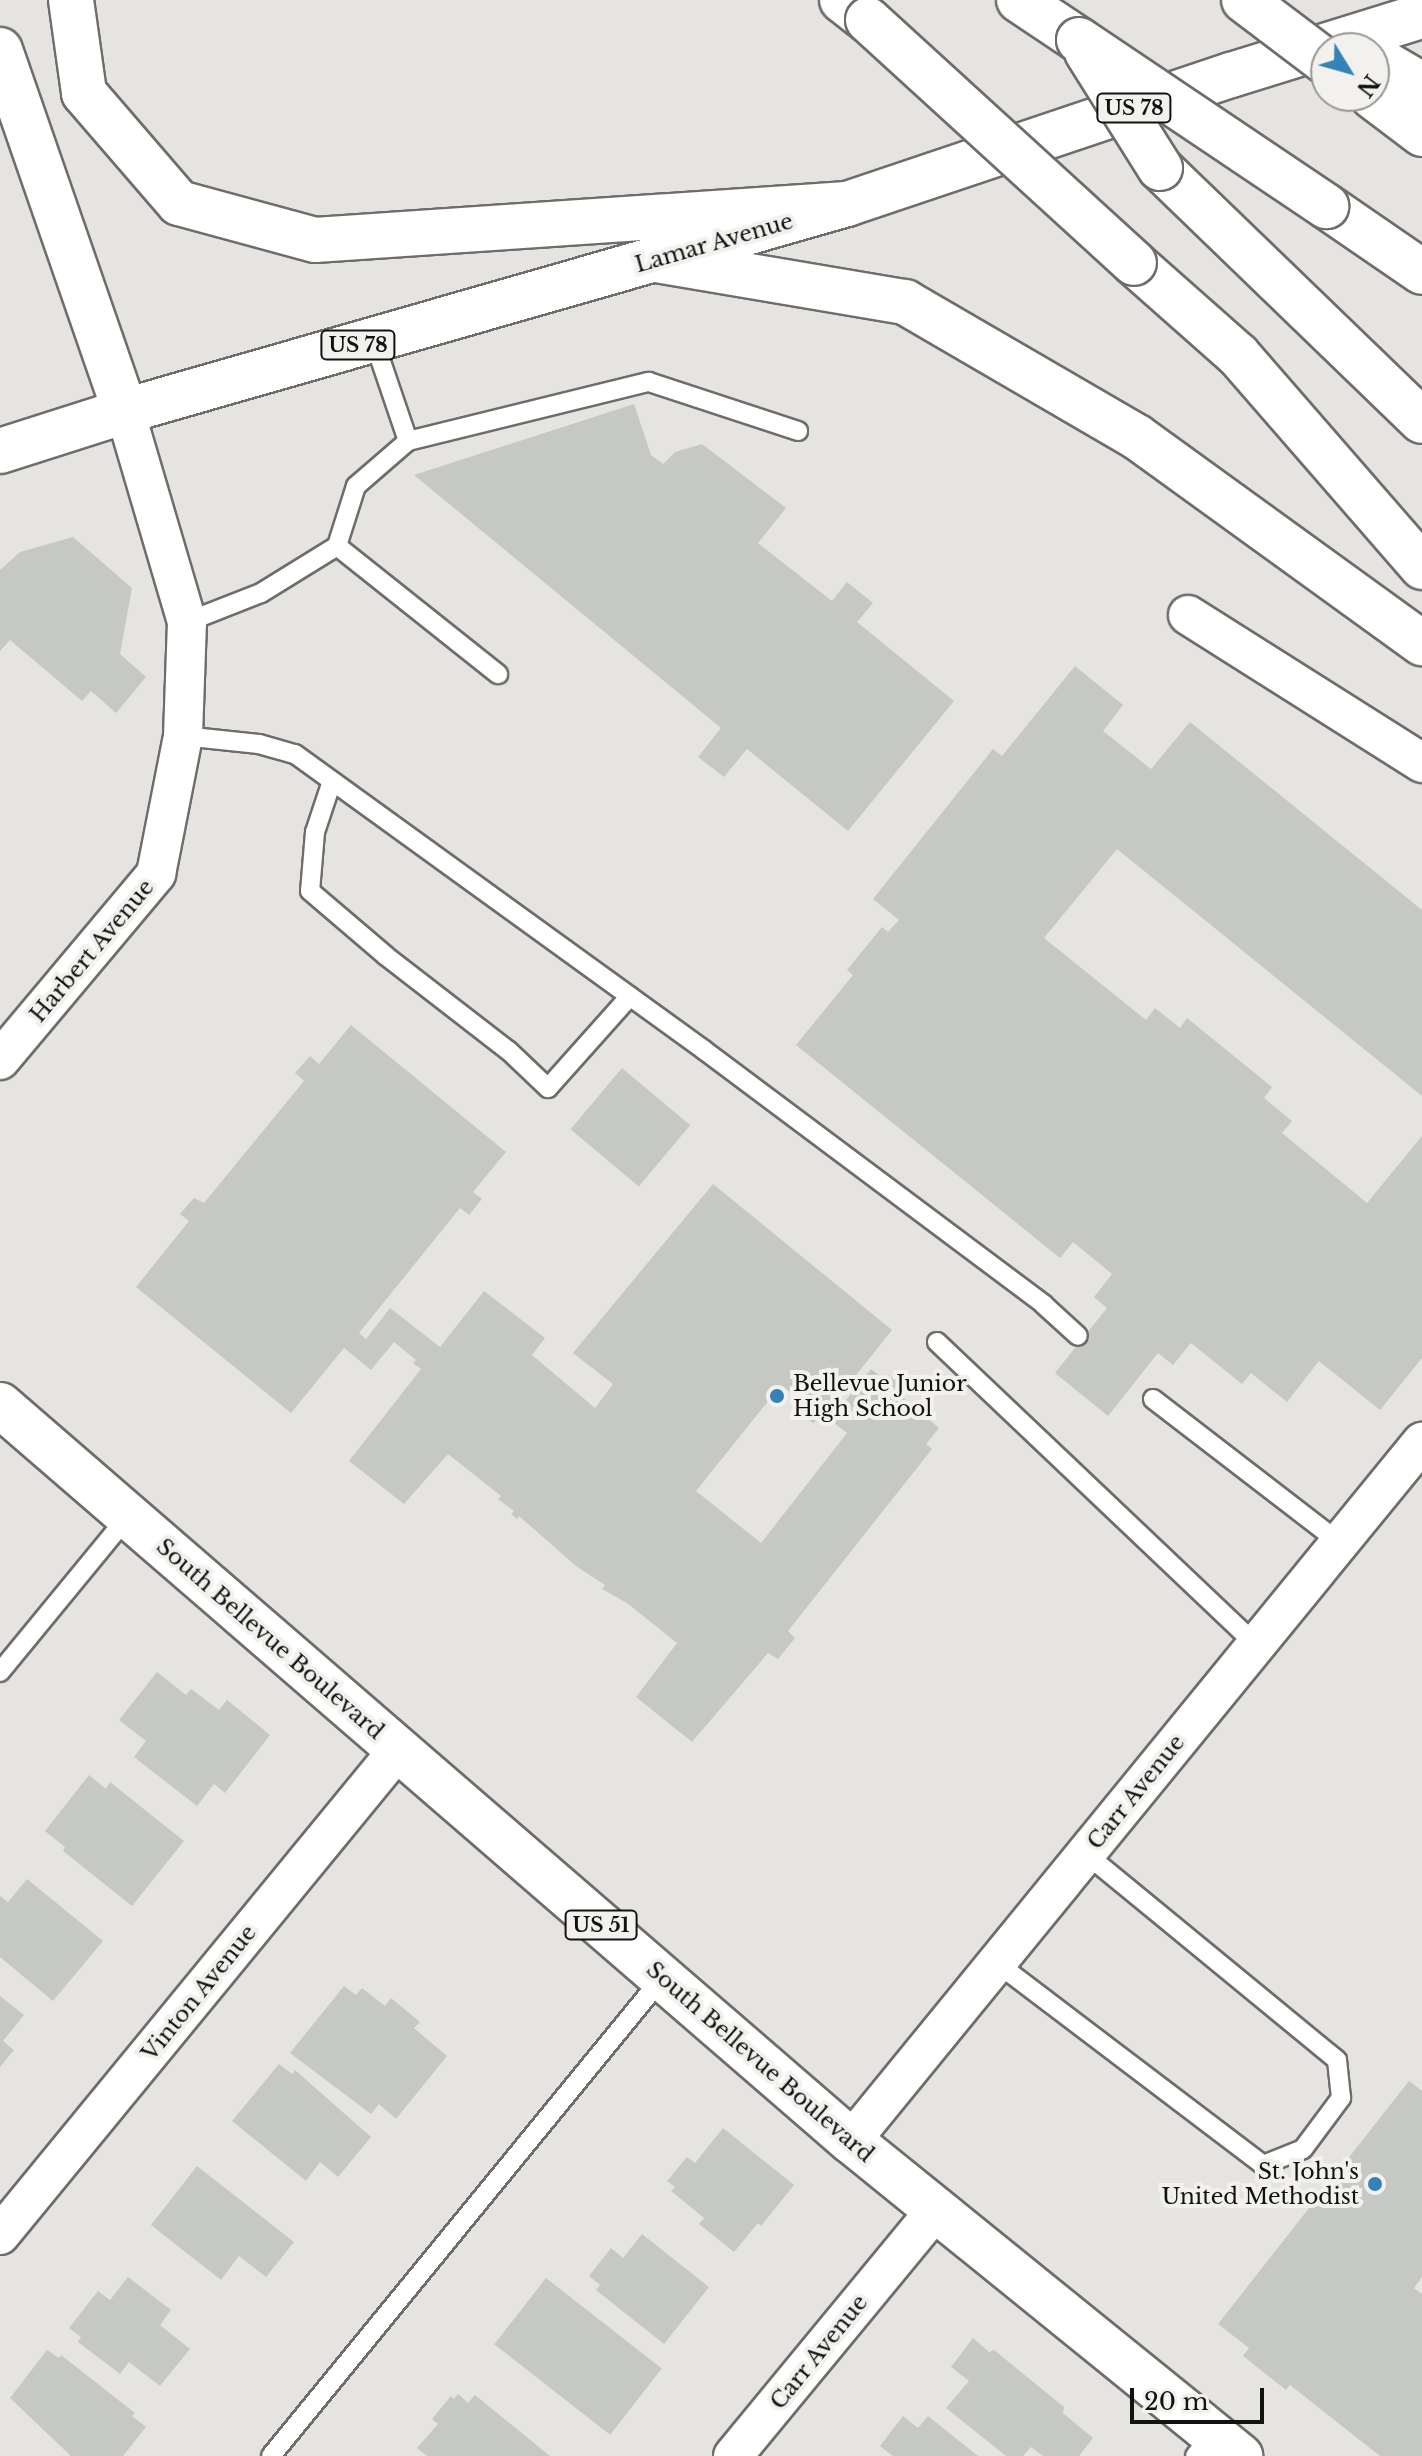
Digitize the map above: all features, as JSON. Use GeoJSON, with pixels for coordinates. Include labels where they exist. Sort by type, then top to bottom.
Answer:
{"type":"FeatureCollection","features":[{"type":"Feature","properties":{"kind":"main road"},"geometry":{"type":"LineString","coordinates":[[71,0],[84,93],[179,203],[315,240],[847,204]]}},
{"type":"Feature","properties":{"kind":"main road"},"geometry":{"type":"LineString","coordinates":[[1019,0],[1422,272]]}},
{"type":"Feature","properties":{"kind":"main road"},"geometry":{"type":"LineString","coordinates":[[1244,0],[1310,50]]}},
{"type":"Feature","properties":{"kind":"main road"},"geometry":{"type":"LineString","coordinates":[[1275,0],[1330,32]]}},
{"type":"Feature","properties":{"kind":"main road"},"geometry":{"type":"LineString","coordinates":[[855,10],[1238,355],[1422,567]]}},
{"type":"Feature","properties":{"kind":"main road","name":"Lamar Avenue"},"geometry":{"type":"LineString","coordinates":[[0,451],[125,411],[847,204],[1216,80],[1422,16]]}},
{"type":"Feature","properties":{"kind":"main road"},"geometry":{"type":"LineString","coordinates":[[1079,40],[1160,168],[1422,421]]}},
{"type":"Feature","properties":{"kind":"main road"},"geometry":{"type":"LineString","coordinates":[[0,50],[125,411]]}},
{"type":"Feature","properties":{"kind":"main road"},"geometry":{"type":"LineString","coordinates":[[1390,66],[1422,85]]}},
{"type":"Feature","properties":{"kind":"main road"},"geometry":{"type":"LineString","coordinates":[[1390,110],[1422,134]]}},
{"type":"Feature","properties":{"kind":"main road"},"geometry":{"type":"LineString","coordinates":[[656,260],[905,302],[1137,437],[1422,643]]}},
{"type":"Feature","properties":{"kind":"main road","name":"South Bellevue Boulevard"},"geometry":{"type":"LineString","coordinates":[[0,1405],[851,2141],[1216,2449]]}},
{"type":"Feature","properties":{"kind":"street","name":"Harbert Avenue"},"geometry":{"type":"LineString","coordinates":[[0,1060],[156,874],[183,736],[187,622],[125,411]]}},
{"type":"Feature","properties":{"kind":"street"},"geometry":{"type":"LineString","coordinates":[[1188,615],[1422,763]]}},
{"type":"Feature","properties":{"kind":"street","name":"Carr Avenue"},"geometry":{"type":"LineString","coordinates":[[851,2141],[1422,1442]]}},
{"type":"Feature","properties":{"kind":"street","name":"Vinton Avenue"},"geometry":{"type":"LineString","coordinates":[[0,2235],[398,1750]]}},
{"type":"Feature","properties":{"kind":"street","name":"Carr Avenue"},"geometry":{"type":"LineString","coordinates":[[733,2456],[935,2211]]}},
{"type":"Feature","properties":{"kind":"lane"},"geometry":{"type":"LineString","coordinates":[[374,341],[408,441]]}},
{"type":"Feature","properties":{"kind":"lane"},"geometry":{"type":"LineString","coordinates":[[187,622],[261,593],[337,546],[356,486],[408,441],[649,382],[798,431]]}},
{"type":"Feature","properties":{"kind":"lane"},"geometry":{"type":"LineString","coordinates":[[337,546],[498,674]]}},
{"type":"Feature","properties":{"kind":"lane"},"geometry":{"type":"LineString","coordinates":[[183,736],[259,744],[295,754],[630,996],[1043,1304],[1078,1336]]}},
{"type":"Feature","properties":{"kind":"lane"},"geometry":{"type":"LineString","coordinates":[[332,781],[315,832],[310,891],[386,956],[509,1051],[548,1088],[630,996]]}},
{"type":"Feature","properties":{"kind":"lane"},"geometry":{"type":"LineString","coordinates":[[937,1342],[1256,1645]]}},
{"type":"Feature","properties":{"kind":"lane"},"geometry":{"type":"LineString","coordinates":[[1153,1399],[1340,1543]]}},
{"type":"Feature","properties":{"kind":"lane"},"geometry":{"type":"LineString","coordinates":[[0,1672],[128,1516]]}},
{"type":"Feature","properties":{"kind":"lane"},"geometry":{"type":"LineString","coordinates":[[997,1963],[1263,2165],[1303,2149],[1341,2098],[1337,2060],[1086,1854]]}},
{"type":"Feature","properties":{"kind":"lane"},"geometry":{"type":"LineString","coordinates":[[271,2456],[662,1978]]}},
{"type":"Feature","properties":{"kind":"building"},"geometry":{"type":"Polygon","coordinates":[[[634,404],[651,455],[663,464],[675,452],[702,444],[786,508],[758,543],[832,601],[847,582],[873,603],[857,622],[954,701],[848,831],[747,749],[724,777],[698,757],[721,728],[414,475],[634,404]]]}},
{"type":"Feature","properties":{"kind":"building"},"geometry":{"type":"Polygon","coordinates":[[[73,537],[132,588],[120,654],[146,677],[116,713],[91,691],[82,701],[10,640],[0,651],[0,570],[20,552],[73,537]]]}},
{"type":"Feature","properties":{"kind":"building"},"geometry":{"type":"Polygon","coordinates":[[[1075,666],[1123,705],[1103,731],[1151,769],[1190,722],[1422,910],[1422,1096],[1117,849],[1044,938],[1146,1020],[1155,1008],[1180,1028],[1187,1018],[1272,1087],[1264,1098],[1292,1121],[1282,1133],[1367,1203],[1422,1136],[1422,1358],[1380,1410],[1319,1361],[1287,1402],[1251,1373],[1242,1384],[1191,1343],[1173,1365],[1158,1353],[1108,1416],[1055,1373],[1107,1308],[1094,1297],[1112,1274],[1073,1242],[1060,1258],[796,1045],[853,975],[847,970],[882,927],[888,932],[899,920],[873,899],[993,749],[1002,756],[1075,666]]]}},
{"type":"Feature","properties":{"kind":"building"},"geometry":{"type":"Polygon","coordinates":[[[351,1025],[506,1152],[473,1192],[482,1199],[469,1215],[460,1208],[359,1333],[366,1339],[390,1308],[440,1347],[484,1291],[545,1338],[532,1355],[595,1408],[613,1384],[573,1353],[713,1184],[892,1330],[837,1399],[843,1404],[871,1369],[885,1380],[888,1375],[899,1383],[894,1390],[939,1428],[926,1444],[932,1449],[788,1631],[795,1638],[778,1659],[768,1653],[692,1742],[636,1697],[677,1643],[627,1603],[602,1589],[605,1585],[576,1566],[519,1516],[517,1519],[511,1514],[514,1511],[498,1499],[501,1496],[448,1454],[404,1504],[349,1461],[421,1369],[413,1363],[416,1360],[394,1342],[371,1370],[344,1348],[291,1413],[136,1287],[189,1221],[180,1214],[194,1198],[204,1203],[304,1081],[295,1073],[310,1056],[319,1064],[351,1025]],[[781,1385],[696,1491],[761,1543],[847,1433],[823,1414],[813,1423],[800,1413],[806,1405],[781,1385]]]}},
{"type":"Feature","properties":{"kind":"building"},"geometry":{"type":"Polygon","coordinates":[[[622,1068],[690,1125],[639,1186],[571,1129],[622,1068]]]}},
{"type":"Feature","properties":{"kind":"building"},"geometry":{"type":"Polygon","coordinates":[[[157,1672],[186,1695],[191,1689],[219,1710],[227,1700],[270,1735],[225,1793],[214,1784],[197,1806],[134,1757],[146,1741],[119,1720],[157,1672]]]}},
{"type":"Feature","properties":{"kind":"building"},"geometry":{"type":"Polygon","coordinates":[[[89,1775],[106,1789],[110,1782],[184,1841],[132,1906],[63,1851],[65,1847],[45,1831],[89,1775]]]}},
{"type":"Feature","properties":{"kind":"building"},"geometry":{"type":"Polygon","coordinates":[[[27,1879],[103,1941],[53,2001],[0,1957],[0,1896],[8,1902],[27,1879]]]}},
{"type":"Feature","properties":{"kind":"building"},"geometry":{"type":"Polygon","coordinates":[[[344,1986],[356,1995],[362,1988],[385,2006],[391,1998],[420,2022],[414,2028],[447,2056],[396,2119],[379,2104],[371,2114],[290,2053],[344,1986]]]}},
{"type":"Feature","properties":{"kind":"building"},"geometry":{"type":"Polygon","coordinates":[[[0,1996],[24,2015],[3,2041],[14,2050],[0,2067],[0,1996]]]}},
{"type":"Feature","properties":{"kind":"building"},"geometry":{"type":"Polygon","coordinates":[[[279,2064],[292,2074],[295,2070],[371,2137],[338,2177],[320,2162],[306,2181],[232,2121],[279,2064]]]}},
{"type":"Feature","properties":{"kind":"building","name":"St. John's United Methodist"},"geometry":{"type":"Polygon","coordinates":[[[1409,2081],[1422,2091],[1422,2277],[1414,2288],[1422,2294],[1422,2456],[1380,2456],[1290,2385],[1286,2390],[1243,2356],[1249,2348],[1218,2324],[1409,2081]]]}},
{"type":"Feature","properties":{"kind":"building"},"geometry":{"type":"Polygon","coordinates":[[[723,2128],[794,2185],[761,2226],[758,2223],[734,2252],[699,2224],[704,2218],[671,2191],[675,2187],[667,2181],[687,2157],[695,2163],[723,2128]]]}},
{"type":"Feature","properties":{"kind":"building"},"geometry":{"type":"Polygon","coordinates":[[[197,2166],[294,2242],[266,2277],[239,2256],[221,2280],[151,2225],[197,2166]]]}},
{"type":"Feature","properties":{"kind":"building"},"geometry":{"type":"Polygon","coordinates":[[[642,2234],[709,2287],[664,2344],[596,2290],[600,2285],[589,2276],[611,2248],[623,2258],[642,2234]]]}},
{"type":"Feature","properties":{"kind":"building"},"geometry":{"type":"Polygon","coordinates":[[[128,2277],[171,2310],[160,2325],[190,2349],[160,2386],[129,2362],[120,2374],[78,2342],[81,2337],[69,2328],[98,2291],[110,2300],[128,2277]]]}},
{"type":"Feature","properties":{"kind":"building"},"geometry":{"type":"Polygon","coordinates":[[[546,2278],[662,2369],[610,2435],[494,2344],[546,2278]]]}},
{"type":"Feature","properties":{"kind":"building"},"geometry":{"type":"Polygon","coordinates":[[[973,2338],[989,2352],[994,2350],[1064,2407],[1063,2413],[1093,2438],[1079,2456],[1043,2456],[1031,2447],[1023,2456],[1006,2456],[946,2408],[969,2381],[951,2367],[973,2338]]]}},
{"type":"Feature","properties":{"kind":"building"},"geometry":{"type":"Polygon","coordinates":[[[47,2350],[59,2358],[61,2355],[135,2413],[132,2416],[146,2427],[123,2456],[71,2456],[10,2398],[47,2350]]]}},
{"type":"Feature","properties":{"kind":"building"},"geometry":{"type":"Polygon","coordinates":[[[458,2394],[468,2403],[475,2395],[550,2456],[427,2456],[417,2448],[438,2424],[432,2419],[451,2396],[454,2399],[458,2394]]]}},
{"type":"Feature","properties":{"kind":"building"},"geometry":{"type":"Polygon","coordinates":[[[903,2416],[918,2428],[928,2416],[978,2456],[893,2456],[880,2446],[903,2416]]]}},
{"type":"Feature","properties":{"kind":"place","name":"Bellevue Junior High School"},"geometry":{"type":"Point","coordinates":[777,1396]}},
{"type":"Feature","properties":{"kind":"place","name":"St. John's United Methodist"},"geometry":{"type":"Point","coordinates":[1375,2184]}}]}
